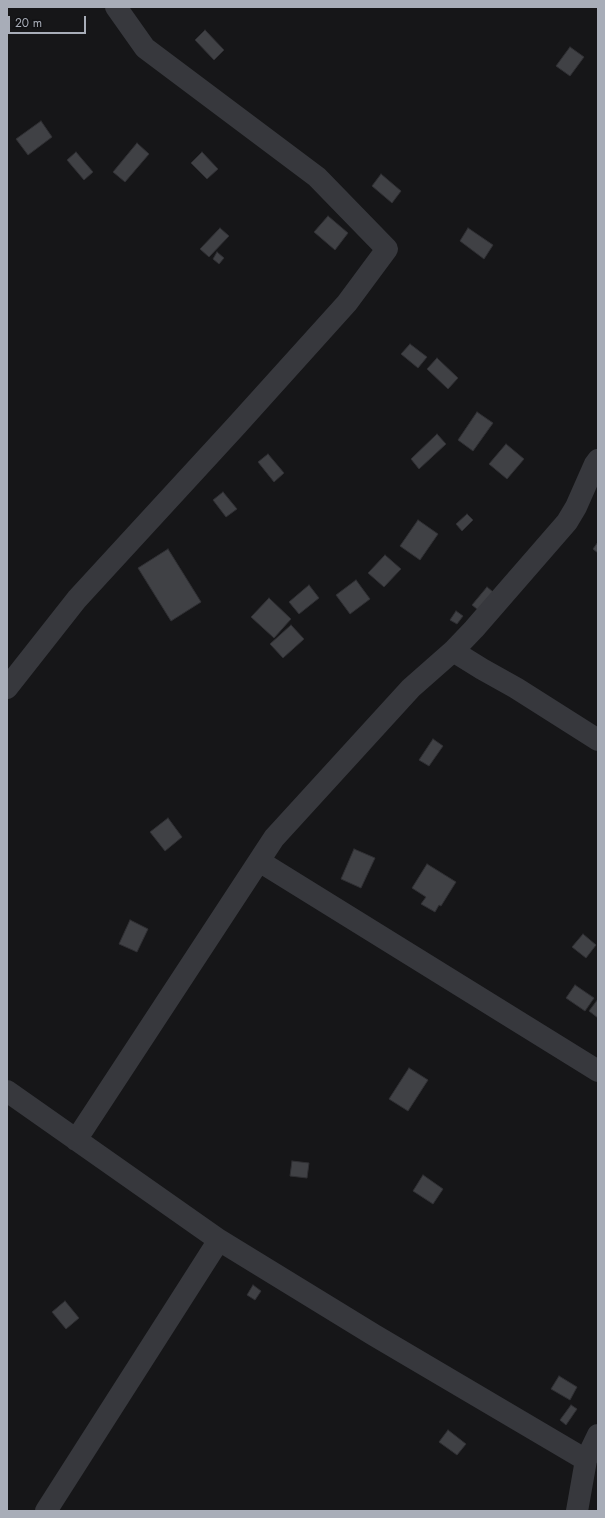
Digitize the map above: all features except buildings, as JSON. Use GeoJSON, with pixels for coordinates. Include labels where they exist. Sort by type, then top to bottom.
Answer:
{"type":"FeatureCollection","features":[{"type":"Feature","properties":{"kind":"street"},"geometry":{"type":"LineString","coordinates":[[7,688],[77,599],[347,303],[387,249],[317,177],[145,48],[116,7]]}},
{"type":"Feature","properties":{"kind":"street"},"geometry":{"type":"LineString","coordinates":[[76,1140],[274,838],[406,694],[453,651],[474,629],[567,522],[576,507],[598,460]]}},
{"type":"Feature","properties":{"kind":"street"},"geometry":{"type":"LineString","coordinates":[[453,651],[516,688],[598,740]]}},
{"type":"Feature","properties":{"kind":"street"},"geometry":{"type":"LineString","coordinates":[[259,861],[598,1071]]}},
{"type":"Feature","properties":{"kind":"street"},"geometry":{"type":"LineString","coordinates":[[7,1091],[219,1240],[381,1339],[586,1460]]}},
{"type":"Feature","properties":{"kind":"street"},"geometry":{"type":"LineString","coordinates":[[46,1511],[219,1240]]}},
{"type":"Feature","properties":{"kind":"street"},"geometry":{"type":"LineString","coordinates":[[577,1511],[586,1460],[598,1435]]}}]}
